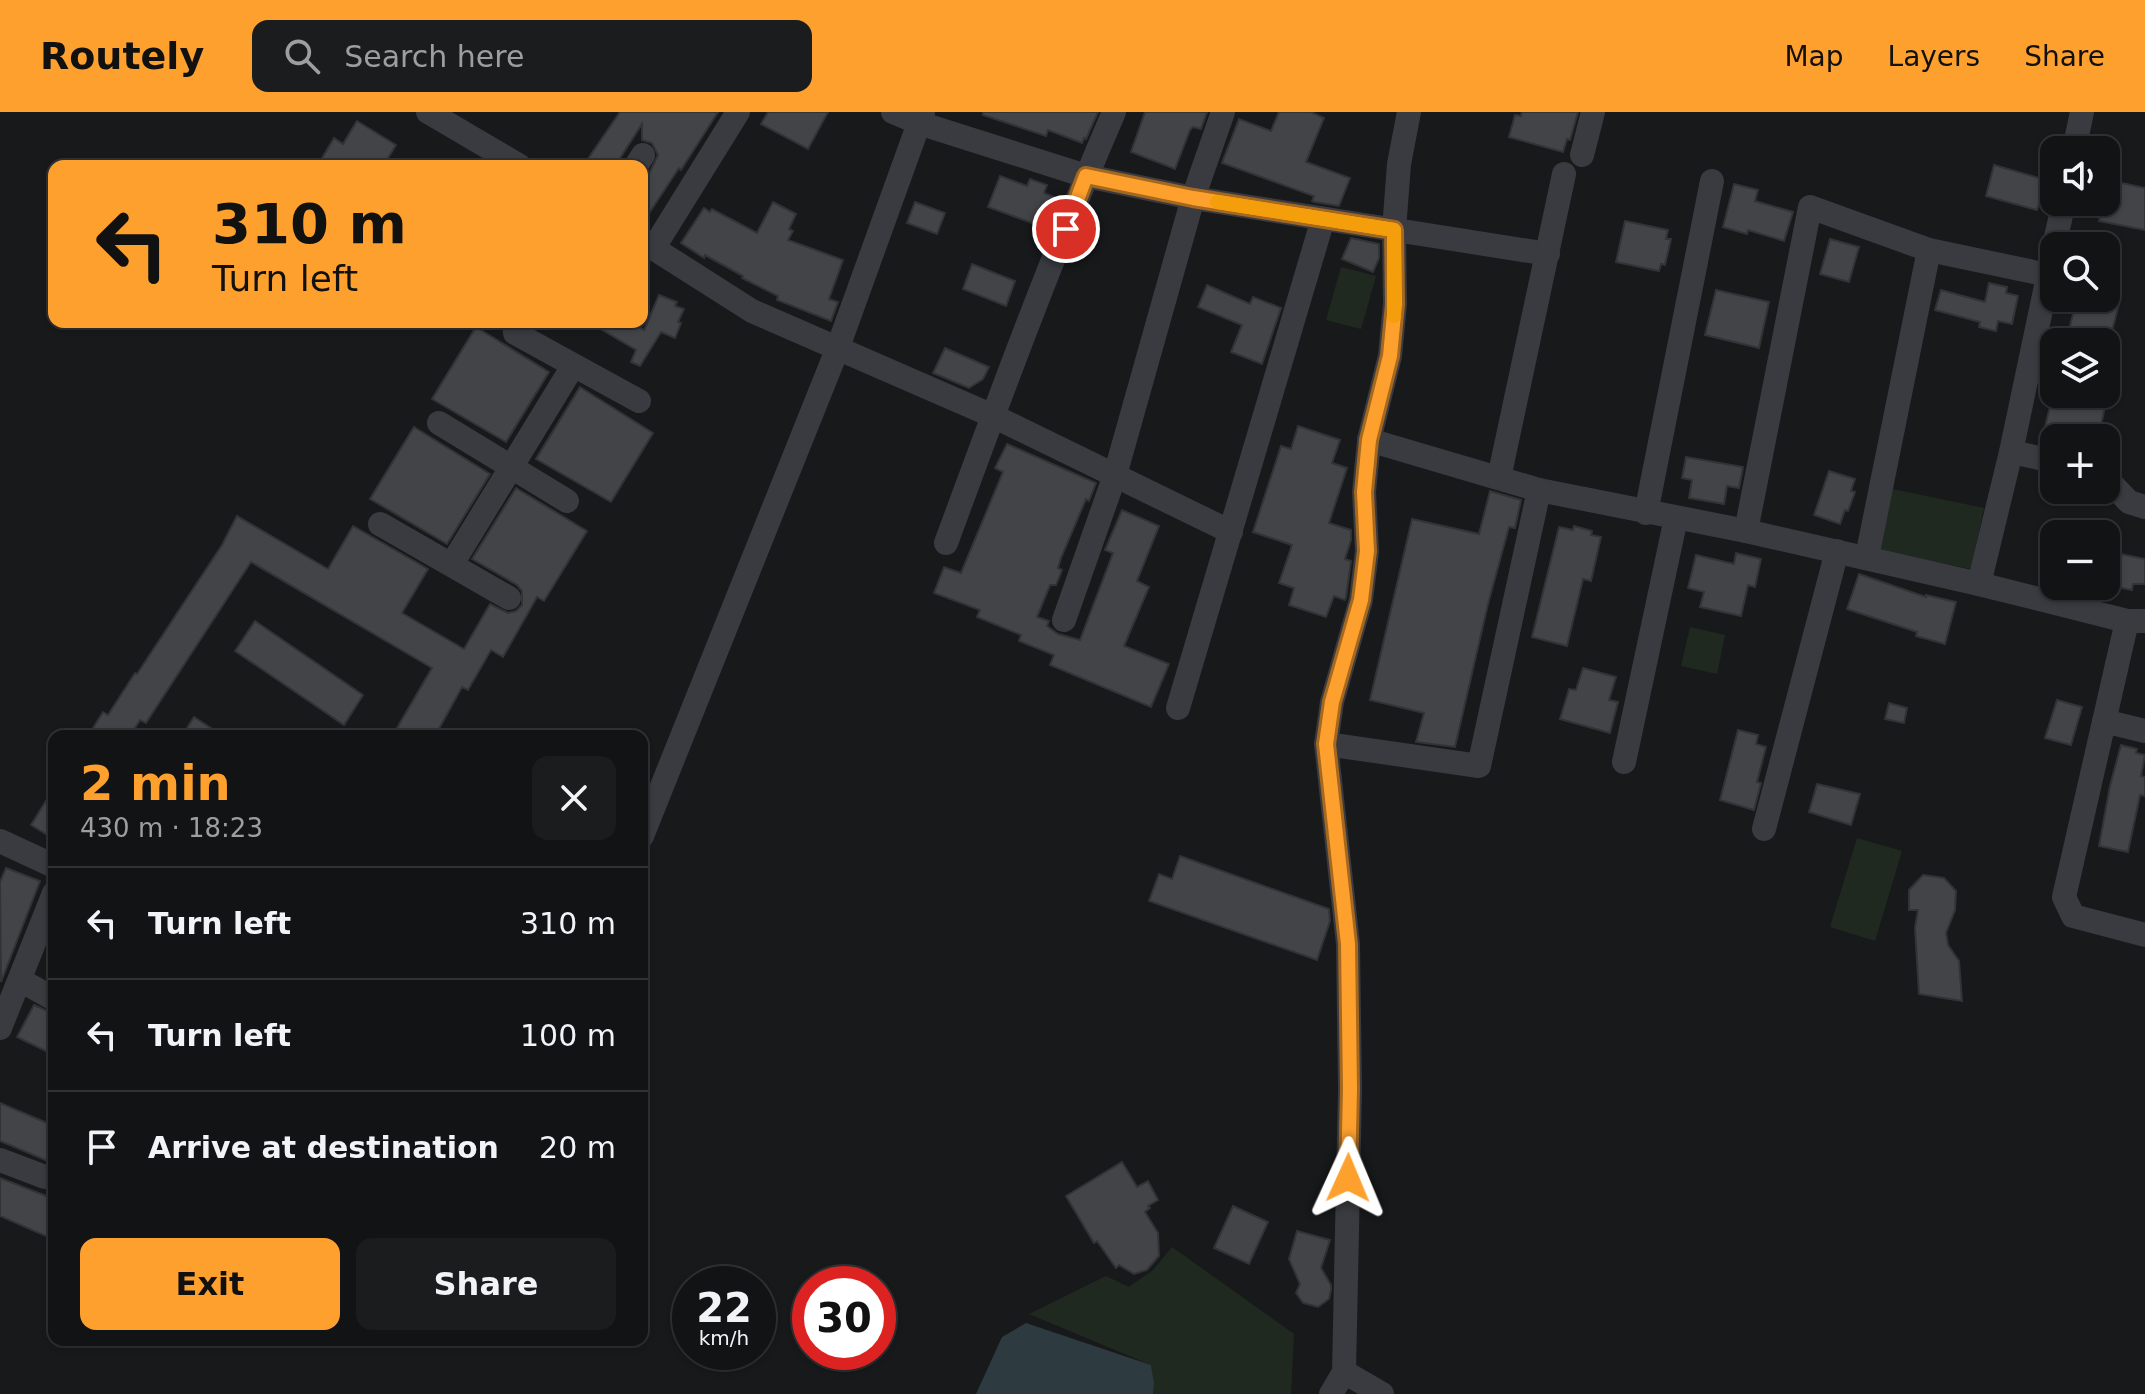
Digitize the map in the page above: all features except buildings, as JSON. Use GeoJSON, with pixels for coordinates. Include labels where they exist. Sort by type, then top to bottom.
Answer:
{"type":"FeatureCollection","features":[{"type":"Feature","properties":{"kind":"street"},"geometry":{"type":"LineString","coordinates":[[428,112],[510,160]]}},
{"type":"Feature","properties":{"kind":"street"},"geometry":{"type":"LineString","coordinates":[[738,112],[648,245],[752,311],[993,416],[1231,532]]}},
{"type":"Feature","properties":{"kind":"street"},"geometry":{"type":"LineString","coordinates":[[893,112],[921,118],[1086,176],[1193,198],[1548,254]]}},
{"type":"Feature","properties":{"kind":"street"},"geometry":{"type":"LineString","coordinates":[[946,543],[1086,176],[1114,112]]}},
{"type":"Feature","properties":{"kind":"street"},"geometry":{"type":"LineString","coordinates":[[1064,620],[1115,475],[1193,198],[1223,112]]}},
{"type":"Feature","properties":{"kind":"street"},"geometry":{"type":"LineString","coordinates":[[1331,1394],[1344,1372],[1350,1089],[1348,944],[1326,744],[1332,702],[1361,600],[1367,551],[1364,492],[1369,440],[1390,356],[1395,304],[1394,230],[1399,164],[1409,112]]}},
{"type":"Feature","properties":{"kind":"street"},"geometry":{"type":"LineString","coordinates":[[1582,155],[1593,112]]}},
{"type":"Feature","properties":{"kind":"street"},"geometry":{"type":"LineString","coordinates":[[2077,136],[2082,112]]}},
{"type":"Feature","properties":{"kind":"street"},"geometry":{"type":"LineString","coordinates":[[648,821],[837,350],[921,118]]}},
{"type":"Feature","properties":{"kind":"street"},"geometry":{"type":"LineString","coordinates":[[1499,478],[1564,174]]}},
{"type":"Feature","properties":{"kind":"street"},"geometry":{"type":"LineString","coordinates":[[1646,513],[1712,181]]}},
{"type":"Feature","properties":{"kind":"street"},"geometry":{"type":"LineString","coordinates":[[1746,531],[1810,207],[1929,250],[2040,273]]}},
{"type":"Feature","properties":{"kind":"street"},"geometry":{"type":"LineString","coordinates":[[1178,708],[1323,219]]}},
{"type":"Feature","properties":{"kind":"street"},"geometry":{"type":"LineString","coordinates":[[1867,557],[1929,250]]}},
{"type":"Feature","properties":{"kind":"street"},"geometry":{"type":"LineString","coordinates":[[1979,584],[2040,312]]}},
{"type":"Feature","properties":{"kind":"street"},"geometry":{"type":"LineString","coordinates":[[515,328],[515,333],[639,401]]}},
{"type":"Feature","properties":{"kind":"street"},"geometry":{"type":"LineString","coordinates":[[452,564],[573,366]]}},
{"type":"Feature","properties":{"kind":"street"},"geometry":{"type":"LineString","coordinates":[[439,423],[567,501]]}},
{"type":"Feature","properties":{"kind":"street"},"geometry":{"type":"LineString","coordinates":[[1369,440],[1539,490],[1867,557],[2136,621],[2104,721],[2064,897],[2073,916],[2145,935]]}},
{"type":"Feature","properties":{"kind":"street"},"geometry":{"type":"LineString","coordinates":[[2011,452],[2040,458]]}},
{"type":"Feature","properties":{"kind":"street"},"geometry":{"type":"LineString","coordinates":[[1326,744],[1479,766],[1539,490]]}},
{"type":"Feature","properties":{"kind":"street"},"geometry":{"type":"LineString","coordinates":[[2120,494],[2129,502],[2145,507]]}},
{"type":"Feature","properties":{"kind":"street"},"geometry":{"type":"LineString","coordinates":[[1624,762],[1676,518]]}},
{"type":"Feature","properties":{"kind":"street"},"geometry":{"type":"LineString","coordinates":[[380,524],[509,598]]}},
{"type":"Feature","properties":{"kind":"street"},"geometry":{"type":"LineString","coordinates":[[1764,829],[1837,551]]}},
{"type":"Feature","properties":{"kind":"street"},"geometry":{"type":"LineString","coordinates":[[2104,721],[2145,731]]}},
{"type":"Feature","properties":{"kind":"street"},"geometry":{"type":"LineString","coordinates":[[0,841],[48,863]]}},
{"type":"Feature","properties":{"kind":"street"},"geometry":{"type":"LineString","coordinates":[[0,1028],[48,908]]}},
{"type":"Feature","properties":{"kind":"street"},"geometry":{"type":"LineString","coordinates":[[20,980],[48,996]]}},
{"type":"Feature","properties":{"kind":"street"},"geometry":{"type":"LineString","coordinates":[[0,1160],[45,1177]]}},
{"type":"Feature","properties":{"kind":"street"},"geometry":{"type":"LineString","coordinates":[[1344,1372],[1382,1394]]}},
{"type":"Feature","properties":{"kind":"shaded area"},"geometry":{"type":"Polygon","coordinates":[[[1341,267],[1376,276],[1361,329],[1326,320],[1341,267]]]}},
{"type":"Feature","properties":{"kind":"shaded area"},"geometry":{"type":"Polygon","coordinates":[[[1888,488],[1984,508],[1971,569],[1875,550],[1888,488]]]}},
{"type":"Feature","properties":{"kind":"shaded area"},"geometry":{"type":"Polygon","coordinates":[[[1690,627],[1725,635],[1717,674],[1681,666],[1690,627]]]}},
{"type":"Feature","properties":{"kind":"shaded area"},"geometry":{"type":"Polygon","coordinates":[[[1857,838],[1902,851],[1875,941],[1830,927],[1857,838]]]}},
{"type":"Feature","properties":{"kind":"shaded area"},"geometry":{"type":"Polygon","coordinates":[[[1172,1247],[1294,1334],[1291,1394],[1153,1394],[1151,1365],[1029,1314],[1106,1276],[1129,1287],[1153,1270],[1172,1247]]]}},
{"type":"Feature","properties":{"kind":"shaded area"},"geometry":{"type":"Polygon","coordinates":[[[1026,1323],[1151,1365],[1153,1394],[976,1394],[1002,1337],[1026,1323]]]}},
{"type":"Feature","properties":{"kind":"slow traffic"},"geometry":{"type":"LineString","coordinates":[[1217,202],[1394,230],[1394,316]]}},
{"type":"Feature","properties":{"kind":"route"},"geometry":{"type":"LineString","coordinates":[[1066,229],[1086,176],[1193,198],[1394,230],[1395,304],[1390,356],[1369,440],[1364,492],[1367,551],[1361,600],[1332,702],[1326,744],[1348,944],[1348,1178]]}}]}
